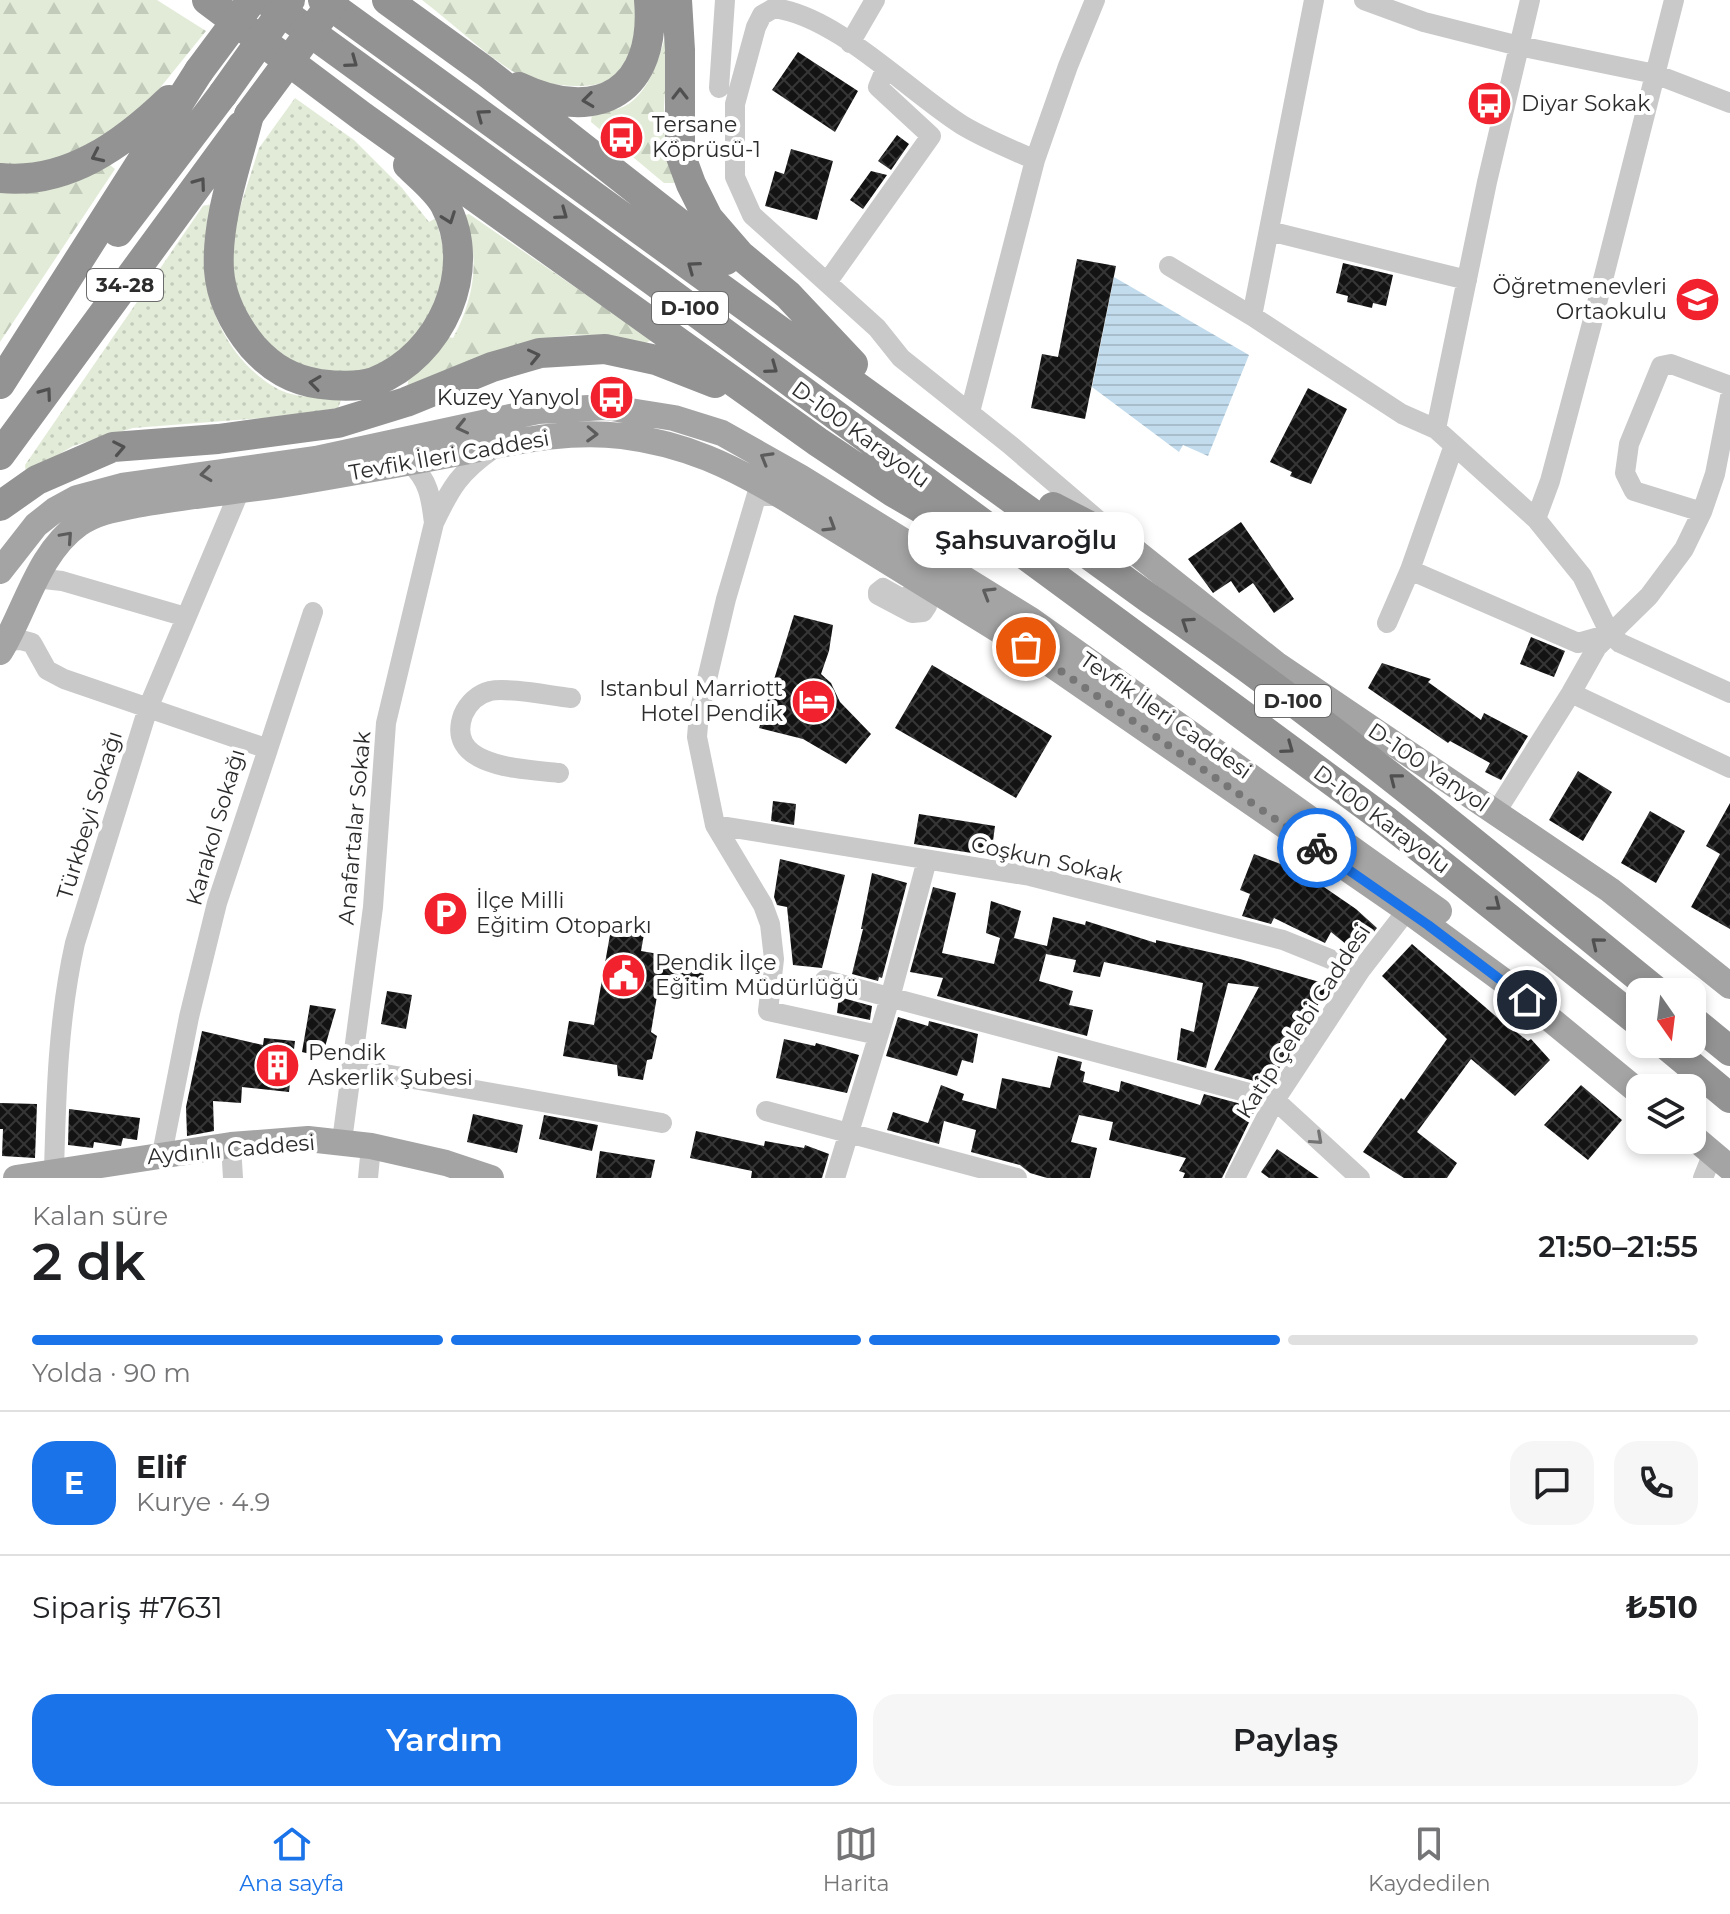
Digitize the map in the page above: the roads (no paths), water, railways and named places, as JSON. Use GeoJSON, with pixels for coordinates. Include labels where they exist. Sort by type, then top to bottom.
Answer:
{"type":"FeatureCollection","features":[{"type":"Feature","properties":{"kind":"highway"},"geometry":{"type":"LineString","coordinates":[[207,0],[363,117],[818,442],[893,492],[1112,619]]}},
{"type":"Feature","properties":{"kind":"highway"},"geometry":{"type":"LineString","coordinates":[[0,386],[199,71],[252,0]]}},
{"type":"Feature","properties":{"kind":"highway","name":"D-100 Karayolu"},"geometry":{"type":"LineString","coordinates":[[266,0],[655,282],[1385,820],[1626,1012]]}},
{"type":"Feature","properties":{"kind":"highway","name":"34-28"},"geometry":{"type":"LineString","coordinates":[[0,386],[223,94],[290,0]]}},
{"type":"Feature","properties":{"kind":"highway","name":"D-100 Karayolu"},"geometry":{"type":"LineString","coordinates":[[323,0],[1150,599],[1243,662],[1410,791],[1640,978]]}},
{"type":"Feature","properties":{"kind":"highway","name":"34-28"},"geometry":{"type":"LineString","coordinates":[[0,455],[334,0]]}},
{"type":"Feature","properties":{"kind":"highway"},"geometry":{"type":"LineString","coordinates":[[387,0],[485,71],[829,340]]}},
{"type":"Feature","properties":{"kind":"highway"},"geometry":{"type":"LineString","coordinates":[[485,71],[543,99],[581,103],[610,97],[632,80],[648,50],[649,0]]}},
{"type":"Feature","properties":{"kind":"highway"},"geometry":{"type":"LineString","coordinates":[[677,0],[680,154],[708,218],[740,255],[788,295],[915,427],[1087,527],[1128,546]]}},
{"type":"Feature","properties":{"kind":"highway"},"geometry":{"type":"LineString","coordinates":[[680,50],[685,0]]}},
{"type":"Feature","properties":{"kind":"highway"},"geometry":{"type":"LineString","coordinates":[[0,178],[56,174],[106,152],[148,121],[199,71]]}},
{"type":"Feature","properties":{"kind":"highway"},"geometry":{"type":"LineString","coordinates":[[249,115],[222,231],[219,271],[223,294],[242,333],[267,363],[299,381],[335,386],[373,382],[405,365],[427,344],[444,318],[456,279],[458,258],[454,232],[444,204],[363,117]]}},
{"type":"Feature","properties":{"kind":"highway"},"geometry":{"type":"LineString","coordinates":[[0,506],[37,480],[113,447],[218,439],[338,423],[406,402],[492,367],[540,353],[605,349],[656,360],[710,379],[763,417],[818,442]]}},
{"type":"Feature","properties":{"kind":"highway"},"geometry":{"type":"LineString","coordinates":[[1706,1031],[1730,1051]]}},
{"type":"Feature","properties":{"kind":"highway"},"geometry":{"type":"LineString","coordinates":[[1682,1058],[1730,1098]]}},
{"type":"Feature","properties":{"kind":"main road","name":"Tevfik İleri Caddesi"},"geometry":{"type":"LineString","coordinates":[[0,571],[36,525],[55,510],[77,498],[122,486],[316,459],[538,411],[605,407],[674,418],[722,433],[921,591],[1026,647],[1523,975],[1644,1074]]}},
{"type":"Feature","properties":{"kind":"main road","name":"Tevfik İleri Caddesi"},"geometry":{"type":"LineString","coordinates":[[3,646],[35,578],[77,525],[99,513],[162,500],[409,462],[519,439],[584,433],[623,436],[696,452],[792,488]]}},
{"type":"Feature","properties":{"kind":"main road","name":"D-100 Yanyol"},"geometry":{"type":"LineString","coordinates":[[1128,546],[1276,664],[1610,890],[1730,986]]}},
{"type":"Feature","properties":{"kind":"main road","name":"Tevfik İleri Caddesi"},"geometry":{"type":"LineString","coordinates":[[1413,903],[1626,1081]]}},
{"type":"Feature","properties":{"kind":"main road"},"geometry":{"type":"LineString","coordinates":[[1706,1133],[1724,1156]]}},
{"type":"Feature","properties":{"kind":"main road","name":"Aydınlı Caddesi"},"geometry":{"type":"LineString","coordinates":[[16,1178],[54,1172],[116,1169],[162,1154],[308,1139],[371,1146],[446,1163],[491,1178]]}},
{"type":"Feature","properties":{"kind":"main road"},"geometry":{"type":"LineString","coordinates":[[1706,1145],[1724,1156]]}},
{"type":"Feature","properties":{"kind":"street"},"geometry":{"type":"LineString","coordinates":[[719,88],[725,0]]}},
{"type":"Feature","properties":{"kind":"street"},"geometry":{"type":"LineString","coordinates":[[850,43],[875,0]]}},
{"type":"Feature","properties":{"kind":"street"},"geometry":{"type":"LineString","coordinates":[[970,412],[1035,160],[1095,0]]}},
{"type":"Feature","properties":{"kind":"street"},"geometry":{"type":"LineString","coordinates":[[1252,316],[1314,0]]}},
{"type":"Feature","properties":{"kind":"street"},"geometry":{"type":"LineString","coordinates":[[1364,0],[1424,22],[1519,46],[1655,74],[1730,103]]}},
{"type":"Feature","properties":{"kind":"street"},"geometry":{"type":"LineString","coordinates":[[1436,429],[1530,0]]}},
{"type":"Feature","properties":{"kind":"street"},"geometry":{"type":"LineString","coordinates":[[1536,519],[1550,481],[1674,0]]}},
{"type":"Feature","properties":{"kind":"street"},"geometry":{"type":"LineString","coordinates":[[1035,160],[963,126],[850,43],[804,15],[772,4],[762,15],[735,104],[735,177],[752,215],[877,328],[901,358],[970,412],[1128,546]]}},
{"type":"Feature","properties":{"kind":"street"},"geometry":{"type":"LineString","coordinates":[[828,281],[931,136],[878,87],[885,70]]}},
{"type":"Feature","properties":{"kind":"street"},"geometry":{"type":"LineString","coordinates":[[1269,231],[1467,280]]}},
{"type":"Feature","properties":{"kind":"street"},"geometry":{"type":"LineString","coordinates":[[1169,266],[1402,414],[1436,429],[1536,519],[1582,576],[1610,634],[1620,643],[1730,693]]}},
{"type":"Feature","properties":{"kind":"street"},"geometry":{"type":"LineString","coordinates":[[1702,512],[1634,491],[1625,473],[1629,444],[1661,366],[1671,364],[1730,386]]}},
{"type":"Feature","properties":{"kind":"street"},"geometry":{"type":"LineString","coordinates":[[1496,812],[1597,647],[1658,584],[1684,549],[1702,512],[1715,474],[1730,397]]}},
{"type":"Feature","properties":{"kind":"street"},"geometry":{"type":"LineString","coordinates":[[434,523],[464,471],[493,449],[519,439]]}},
{"type":"Feature","properties":{"kind":"street"},"geometry":{"type":"LineString","coordinates":[[1387,623],[1410,570],[1454,445]]}},
{"type":"Feature","properties":{"kind":"street"},"geometry":{"type":"LineString","coordinates":[[409,462],[423,474],[429,488],[434,523]]}},
{"type":"Feature","properties":{"kind":"street"},"geometry":{"type":"LineString","coordinates":[[792,488],[757,494],[726,599],[699,713],[697,737],[715,825],[755,890],[770,924],[774,959],[768,1011],[878,1035]]}},
{"type":"Feature","properties":{"kind":"street","name":"Türkbeyi Sokağı"},"geometry":{"type":"LineString","coordinates":[[54,1172],[57,1062],[66,982],[85,907],[148,708],[240,490]]}},
{"type":"Feature","properties":{"kind":"street","name":"Anafartalar Sokak"},"geometry":{"type":"LineString","coordinates":[[342,1141],[373,907],[386,723],[434,523]]}},
{"type":"Feature","properties":{"kind":"street"},"geometry":{"type":"LineString","coordinates":[[1410,570],[1578,643],[1610,634]]}},
{"type":"Feature","properties":{"kind":"street"},"geometry":{"type":"LineString","coordinates":[[35,578],[62,581],[186,617]]}},
{"type":"Feature","properties":{"kind":"street"},"geometry":{"type":"LineString","coordinates":[[268,749],[313,612]]}},
{"type":"Feature","properties":{"kind":"street","name":"Karakol Sokağı"},"geometry":{"type":"LineString","coordinates":[[3,646],[21,640],[32,643],[47,670],[64,679],[268,749],[217,903],[189,1017],[162,1154]]}},
{"type":"Feature","properties":{"kind":"street"},"geometry":{"type":"LineString","coordinates":[[559,773],[495,764],[476,757],[464,742],[461,722],[464,712],[476,697],[495,690],[571,698]]}},
{"type":"Feature","properties":{"kind":"street"},"geometry":{"type":"LineString","coordinates":[[1571,693],[1730,768]]}},
{"type":"Feature","properties":{"kind":"street","name":"Coşkun Sokak"},"geometry":{"type":"LineString","coordinates":[[715,825],[1030,876],[1283,940],[1360,971]]}},
{"type":"Feature","properties":{"kind":"street"},"geometry":{"type":"LineString","coordinates":[[835,1178],[890,998],[927,860]]}},
{"type":"Feature","properties":{"kind":"street","name":"Katip Çelebi Caddesi"},"geometry":{"type":"LineString","coordinates":[[1235,1178],[1275,1100],[1360,971],[1413,903]]}},
{"type":"Feature","properties":{"kind":"street"},"geometry":{"type":"LineString","coordinates":[[825,980],[1275,1100],[1360,1178]]}},
{"type":"Feature","properties":{"kind":"street"},"geometry":{"type":"LineString","coordinates":[[351,1068],[662,1123]]}},
{"type":"Feature","properties":{"kind":"street"},"geometry":{"type":"LineString","coordinates":[[766,1111],[1017,1178]]}},
{"type":"Feature","properties":{"kind":"street"},"geometry":{"type":"LineString","coordinates":[[231,1145],[233,1178]]}},
{"type":"Feature","properties":{"kind":"street"},"geometry":{"type":"LineString","coordinates":[[368,1178],[371,1146]]}},
{"type":"Feature","properties":{"kind":"street"},"geometry":{"type":"LineString","coordinates":[[1703,1178],[1724,1156]]}},
{"type":"Feature","properties":{"kind":"water"},"geometry":{"type":"Polygon","coordinates":[[[1114,277],[1249,355],[1208,456],[1183,445],[1179,452],[1092,387],[1114,277]]]}},
{"type":"Feature","properties":{"kind":"place","name":"Diyar Sokak"},"geometry":{"type":"Point","coordinates":[1490,103]}},
{"type":"Feature","properties":{"kind":"place","name":"Tersane Köprüsü-1"},"geometry":{"type":"Point","coordinates":[621,137]}},
{"type":"Feature","properties":{"kind":"place","name":"Öğretmenevleri Ortaokulu"},"geometry":{"type":"Point","coordinates":[1698,299]}},
{"type":"Feature","properties":{"kind":"place","name":"Kuzey Yanyol"},"geometry":{"type":"Point","coordinates":[611,397]}},
{"type":"Feature","properties":{"kind":"place","name":"Şahsuvaroğlu"},"geometry":{"type":"Point","coordinates":[1026,647]}},
{"type":"Feature","properties":{"kind":"place","name":"Istanbul Marriott Hotel Pendik"},"geometry":{"type":"Point","coordinates":[814,701]}},
{"type":"Feature","properties":{"kind":"place","name":"İlçe Milli Eğitim Otoparkı"},"geometry":{"type":"Point","coordinates":[445,913]}},
{"type":"Feature","properties":{"kind":"place","name":"Pendik İlçe Eğitim Müdürlüğü"},"geometry":{"type":"Point","coordinates":[624,975]}},
{"type":"Feature","properties":{"kind":"place","name":"Pendik Askerlik Şubesi"},"geometry":{"type":"Point","coordinates":[277,1065]}}]}
